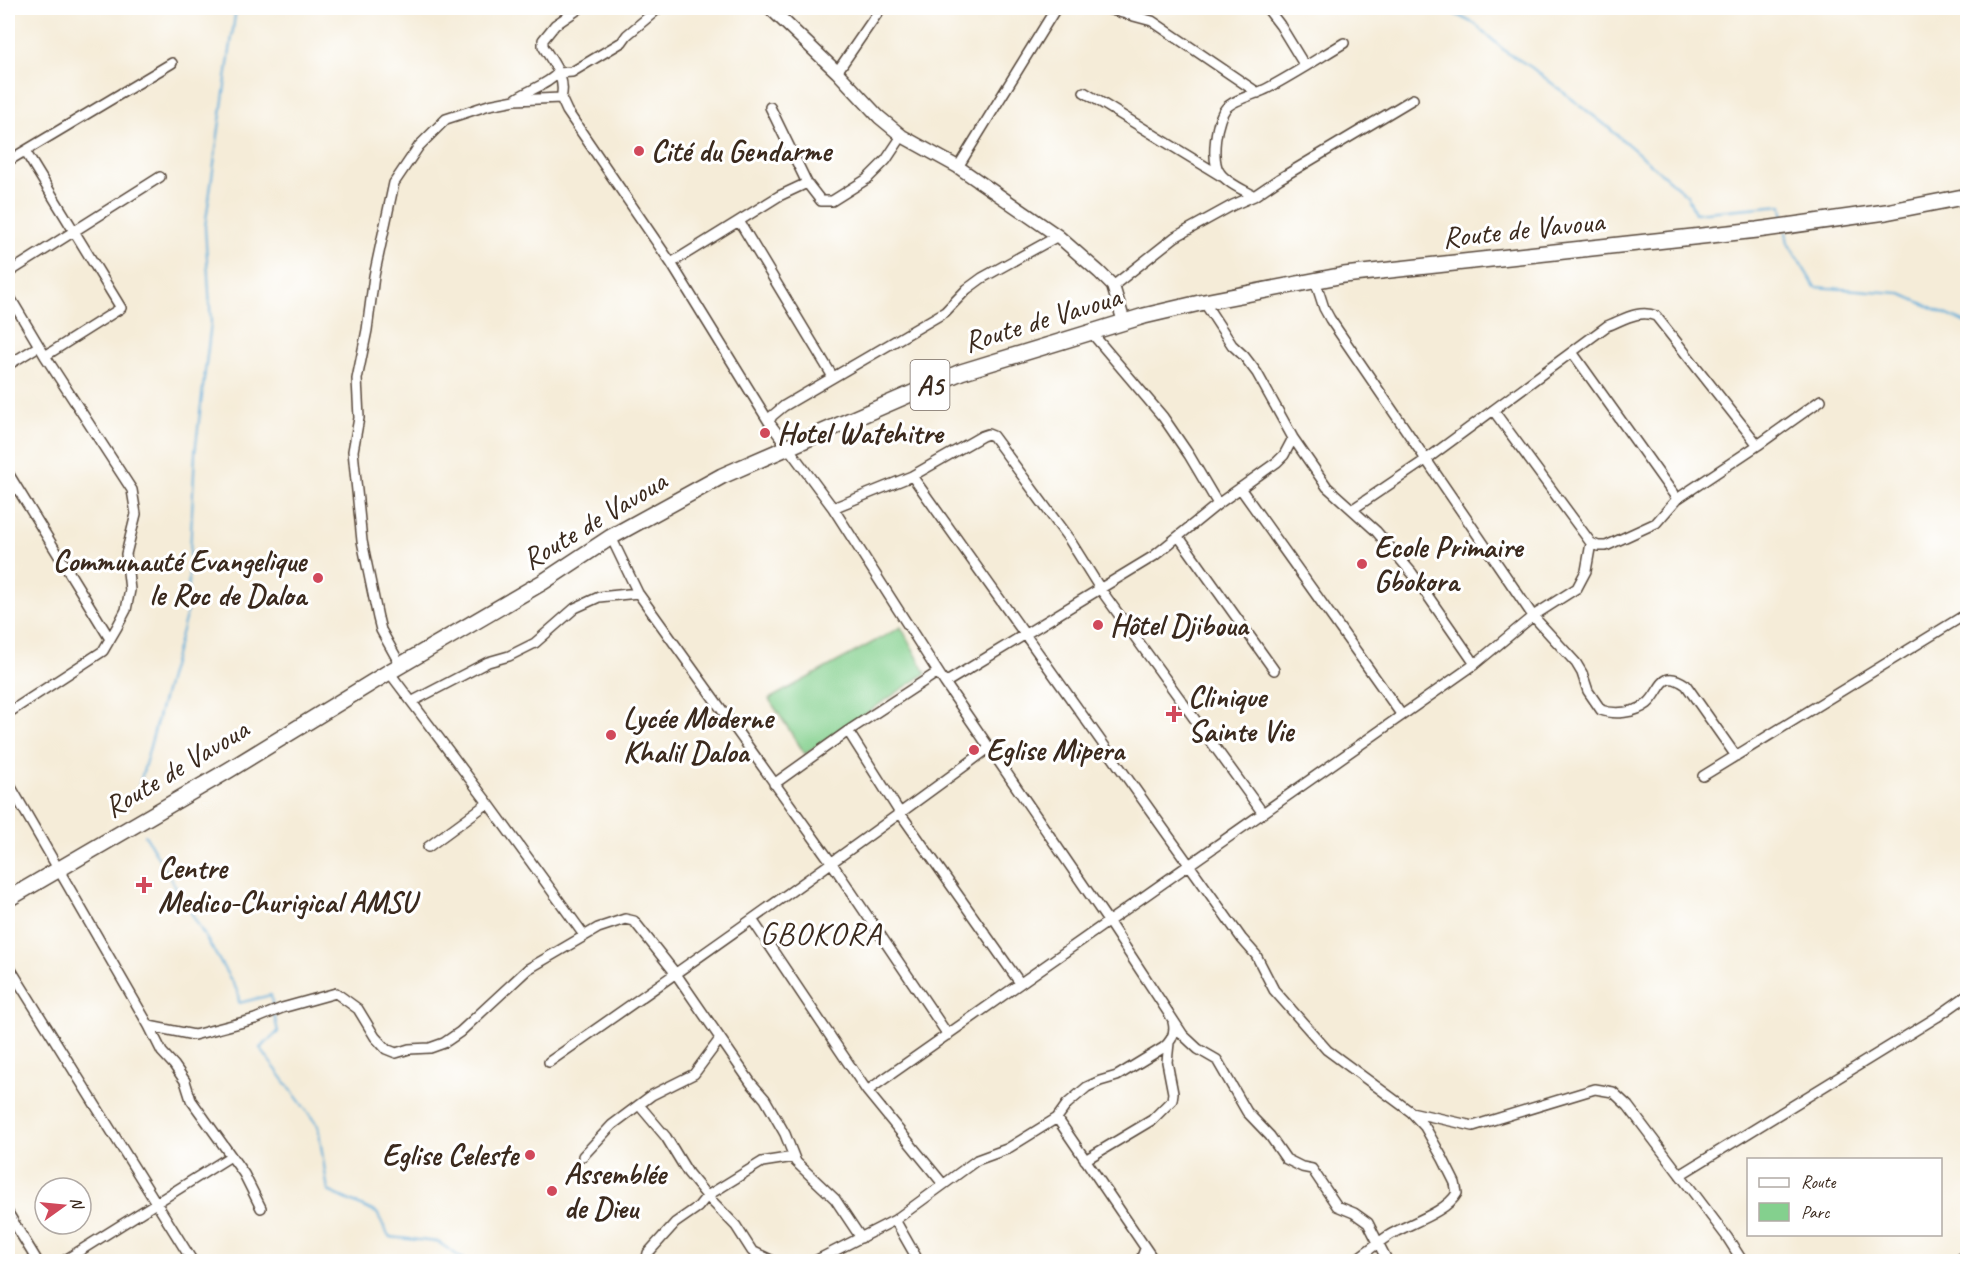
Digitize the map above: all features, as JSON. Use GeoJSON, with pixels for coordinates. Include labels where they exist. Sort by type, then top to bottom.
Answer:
{"type":"FeatureCollection","features":[{"type":"Feature","properties":{"kind":"main road","name":"Route de Vavoua"},"geometry":{"type":"LineString","coordinates":[[8,899],[543,582],[611,537],[722,476],[961,372],[1124,322],[1204,302],[1315,280],[1757,230],[1886,212],[1968,196]]}},
{"type":"Feature","properties":{"kind":"street"},"geometry":{"type":"LineString","coordinates":[[580,8],[555,25],[543,40],[543,46],[561,78],[564,89],[561,98],[567,111],[671,263],[769,422],[833,508],[945,683],[1108,921],[1170,1016],[1190,1043],[1217,1059],[1247,1112],[1270,1136],[1286,1159],[1312,1169],[1337,1206],[1354,1213],[1368,1223],[1388,1262]]}},
{"type":"Feature","properties":{"kind":"street"},"geometry":{"type":"LineString","coordinates":[[514,100],[527,91],[550,82],[558,73],[572,72],[622,42],[659,8]]}},
{"type":"Feature","properties":{"kind":"street"},"geometry":{"type":"LineString","coordinates":[[770,8],[837,72],[879,117],[902,136],[958,167],[1058,236],[1113,286],[1124,322]]}},
{"type":"Feature","properties":{"kind":"street"},"geometry":{"type":"LineString","coordinates":[[837,72],[881,8]]}},
{"type":"Feature","properties":{"kind":"street"},"geometry":{"type":"LineString","coordinates":[[958,167],[1056,8]]}},
{"type":"Feature","properties":{"kind":"street"},"geometry":{"type":"LineString","coordinates":[[1104,8],[1152,21],[1258,93]]}},
{"type":"Feature","properties":{"kind":"street"},"geometry":{"type":"LineString","coordinates":[[1267,8],[1305,66]]}},
{"type":"Feature","properties":{"kind":"street"},"geometry":{"type":"LineString","coordinates":[[1221,176],[1215,158],[1218,127],[1221,115],[1228,105],[1258,93],[1344,43]]}},
{"type":"Feature","properties":{"kind":"street"},"geometry":{"type":"LineString","coordinates":[[8,161],[172,63]]}},
{"type":"Feature","properties":{"kind":"street"},"geometry":{"type":"LineString","coordinates":[[1084,92],[1254,196]]}},
{"type":"Feature","properties":{"kind":"street"},"geometry":{"type":"LineString","coordinates":[[561,98],[514,100],[489,105],[446,119],[419,146],[394,183],[374,276],[367,330],[357,379],[359,418],[353,451],[353,469],[362,541],[378,618],[395,669],[413,701],[584,936]]}},
{"type":"Feature","properties":{"kind":"street"},"geometry":{"type":"LineString","coordinates":[[1113,286],[1175,237],[1254,196],[1280,178],[1413,99]]}},
{"type":"Feature","properties":{"kind":"street"},"geometry":{"type":"LineString","coordinates":[[770,107],[807,183],[821,201],[832,201],[867,179],[886,160],[902,136]]}},
{"type":"Feature","properties":{"kind":"street"},"geometry":{"type":"LineString","coordinates":[[25,151],[121,308],[45,356]]}},
{"type":"Feature","properties":{"kind":"street"},"geometry":{"type":"LineString","coordinates":[[8,273],[160,177]]}},
{"type":"Feature","properties":{"kind":"street"},"geometry":{"type":"LineString","coordinates":[[671,263],[779,196],[807,183]]}},
{"type":"Feature","properties":{"kind":"street"},"geometry":{"type":"LineString","coordinates":[[739,220],[833,377]]}},
{"type":"Feature","properties":{"kind":"street"},"geometry":{"type":"LineString","coordinates":[[769,422],[772,416],[784,406],[945,312],[982,278],[1058,236]]}},
{"type":"Feature","properties":{"kind":"street"},"geometry":{"type":"LineString","coordinates":[[1315,280],[1330,319],[1533,616],[1576,663],[1588,691],[1601,710],[1619,713],[1641,707],[1648,703],[1664,681],[1670,678],[1678,679],[1686,685],[1736,756]]}},
{"type":"Feature","properties":{"kind":"street"},"geometry":{"type":"LineString","coordinates":[[8,294],[45,356],[132,489],[136,514],[126,554],[130,590],[126,610],[103,651],[8,712]]}},
{"type":"Feature","properties":{"kind":"street"},"geometry":{"type":"LineString","coordinates":[[1204,302],[1232,345],[1257,373],[1293,438],[1327,487],[1376,531],[1412,573],[1475,664]]}},
{"type":"Feature","properties":{"kind":"street"},"geometry":{"type":"LineString","coordinates":[[1353,509],[1426,459],[1607,326],[1640,313],[1656,316],[1758,445]]}},
{"type":"Feature","properties":{"kind":"street"},"geometry":{"type":"LineString","coordinates":[[1090,332],[1162,417],[1189,455],[1218,504]]}},
{"type":"Feature","properties":{"kind":"street"},"geometry":{"type":"LineString","coordinates":[[8,365],[39,346]]}},
{"type":"Feature","properties":{"kind":"street"},"geometry":{"type":"LineString","coordinates":[[1572,352],[1677,499]]}},
{"type":"Feature","properties":{"kind":"street"},"geometry":{"type":"LineString","coordinates":[[1493,410],[1591,543],[1606,546],[1656,523],[1677,499],[1821,400]]}},
{"type":"Feature","properties":{"kind":"street"},"geometry":{"type":"LineString","coordinates":[[833,508],[912,476],[982,436],[988,434],[993,436],[1069,539],[1101,590],[1262,812]]}},
{"type":"Feature","properties":{"kind":"street"},"geometry":{"type":"LineString","coordinates":[[945,683],[1154,556],[1284,455],[1293,438]]}},
{"type":"Feature","properties":{"kind":"street"},"geometry":{"type":"LineString","coordinates":[[8,474],[110,639]]}},
{"type":"Feature","properties":{"kind":"street"},"geometry":{"type":"LineString","coordinates":[[912,476],[1242,939],[1256,955],[1274,990],[1328,1050],[1411,1112],[1425,1127],[1447,1167],[1457,1193],[1454,1199],[1446,1206],[1389,1235],[1353,1262]]}},
{"type":"Feature","properties":{"kind":"street"},"geometry":{"type":"LineString","coordinates":[[1240,488],[1401,714]]}},
{"type":"Feature","properties":{"kind":"street"},"geometry":{"type":"LineString","coordinates":[[611,537],[638,593],[831,862],[948,1035]]}},
{"type":"Feature","properties":{"kind":"street"},"geometry":{"type":"LineString","coordinates":[[1179,537],[1274,670]]}},
{"type":"Feature","properties":{"kind":"street"},"geometry":{"type":"LineString","coordinates":[[867,1091],[1475,664],[1533,616],[1576,588],[1586,571],[1591,543]]}},
{"type":"Feature","properties":{"kind":"street"},"geometry":{"type":"LineString","coordinates":[[413,701],[488,662],[509,656],[535,643],[575,608],[599,597],[638,593]]}},
{"type":"Feature","properties":{"kind":"street"},"geometry":{"type":"LineString","coordinates":[[1704,776],[1968,613]]}},
{"type":"Feature","properties":{"kind":"street"},"geometry":{"type":"LineString","coordinates":[[774,784],[848,731],[938,672]]}},
{"type":"Feature","properties":{"kind":"street"},"geometry":{"type":"LineString","coordinates":[[848,731],[900,813],[1020,983]]}},
{"type":"Feature","properties":{"kind":"street"},"geometry":{"type":"LineString","coordinates":[[549,1062],[753,921],[989,748]]}},
{"type":"Feature","properties":{"kind":"street"},"geometry":{"type":"LineString","coordinates":[[8,782],[162,1052],[185,1081],[191,1100],[220,1137],[244,1174],[261,1208]]}},
{"type":"Feature","properties":{"kind":"street"},"geometry":{"type":"LineString","coordinates":[[428,848],[488,803]]}},
{"type":"Feature","properties":{"kind":"street"},"geometry":{"type":"LineString","coordinates":[[149,1026],[194,1035],[246,1022],[282,1008],[336,993],[358,1009],[375,1037],[386,1049],[396,1053],[409,1049],[430,1048],[444,1043],[460,1032],[528,969],[598,928],[625,919],[634,921],[676,974],[751,1083],[765,1099],[785,1134],[796,1162],[809,1177],[835,1199],[861,1238]]}},
{"type":"Feature","properties":{"kind":"street"},"geometry":{"type":"LineString","coordinates":[[753,921],[867,1091],[943,1184]]}},
{"type":"Feature","properties":{"kind":"street"},"geometry":{"type":"LineString","coordinates":[[8,965],[193,1262]]}},
{"type":"Feature","properties":{"kind":"street"},"geometry":{"type":"LineString","coordinates":[[1680,1175],[1937,1017],[1968,995]]}},
{"type":"Feature","properties":{"kind":"street"},"geometry":{"type":"LineString","coordinates":[[1085,1160],[1152,1120],[1172,1100],[1173,1093],[1167,1062],[1169,1044],[1174,1033],[1170,1016]]}},
{"type":"Feature","properties":{"kind":"street"},"geometry":{"type":"LineString","coordinates":[[583,1156],[612,1125],[652,1095],[694,1074],[720,1039]]}},
{"type":"Feature","properties":{"kind":"street"},"geometry":{"type":"LineString","coordinates":[[813,1262],[895,1221],[977,1160],[1007,1149],[1057,1118],[1067,1104],[1087,1088],[1125,1072],[1169,1044]]}},
{"type":"Feature","properties":{"kind":"street"},"geometry":{"type":"LineString","coordinates":[[1411,1112],[1473,1126],[1595,1089],[1613,1092],[1628,1106],[1727,1236],[1743,1262]]}},
{"type":"Feature","properties":{"kind":"street"},"geometry":{"type":"LineString","coordinates":[[639,1105],[666,1137],[688,1173],[736,1226],[752,1251],[775,1262]]}},
{"type":"Feature","properties":{"kind":"street"},"geometry":{"type":"LineString","coordinates":[[1057,1118],[1155,1262]]}},
{"type":"Feature","properties":{"kind":"street"},"geometry":{"type":"LineString","coordinates":[[62,1262],[231,1156]]}},
{"type":"Feature","properties":{"kind":"street"},"geometry":{"type":"LineString","coordinates":[[646,1262],[648,1253],[675,1223],[698,1207],[707,1196],[762,1162],[794,1157]]}},
{"type":"Feature","properties":{"kind":"street"},"geometry":{"type":"LineString","coordinates":[[8,1213],[38,1262]]}},
{"type":"Feature","properties":{"kind":"street"},"geometry":{"type":"LineString","coordinates":[[895,1221],[919,1262]]}},
{"type":"Feature","properties":{"kind":"street"},"geometry":{"type":"LineString","coordinates":[[1140,1262],[1145,1249]]}},
{"type":"Feature","properties":{"kind":"street"},"geometry":{"type":"LineString","coordinates":[[1955,1262],[1968,1254]]}},
{"type":"Feature","properties":{"kind":"green space"},"geometry":{"type":"Polygon","coordinates":[[[901,627],[926,673],[805,754],[769,699],[901,627]]]}},
{"type":"Feature","properties":{"kind":"waterway"},"geometry":{"type":"LineString","coordinates":[[138,790],[187,612],[195,453],[211,323],[205,227],[236,8]]}},
{"type":"Feature","properties":{"kind":"waterway"},"geometry":{"type":"LineString","coordinates":[[1443,8],[1475,24],[1506,52],[1531,67],[1604,124],[1687,195],[1695,213],[1782,205],[1784,221]]}},
{"type":"Feature","properties":{"kind":"waterway"},"geometry":{"type":"LineString","coordinates":[[1786,232],[1788,243],[1815,287],[1899,293],[1968,324]]}},
{"type":"Feature","properties":{"kind":"waterway"},"geometry":{"type":"LineString","coordinates":[[145,835],[238,992],[239,1003],[271,995],[273,1009]]}},
{"type":"Feature","properties":{"kind":"waterway"},"geometry":{"type":"LineString","coordinates":[[274,1014],[278,1032],[260,1048],[318,1126],[328,1191],[377,1213],[389,1237],[438,1242],[467,1262]]}},
{"type":"Feature","properties":{"kind":"place","name":"Cité du Gendarme"},"geometry":{"type":"Point","coordinates":[639,151]}},
{"type":"Feature","properties":{"kind":"place","name":"Hotel Watehitre"},"geometry":{"type":"Point","coordinates":[765,433]}},
{"type":"Feature","properties":{"kind":"place","name":"Ecole Primaire Gbokora"},"geometry":{"type":"Point","coordinates":[1362,564]}},
{"type":"Feature","properties":{"kind":"place","name":"Communauté Evangelique le Roc de Daloa"},"geometry":{"type":"Point","coordinates":[318,578]}},
{"type":"Feature","properties":{"kind":"place","name":"Hôtel Djiboua"},"geometry":{"type":"Point","coordinates":[1098,625]}},
{"type":"Feature","properties":{"kind":"place","name":"Clinique Sainte Vie"},"geometry":{"type":"Point","coordinates":[1174,714]}},
{"type":"Feature","properties":{"kind":"place","name":"Lycée Moderne Khalil Daloa"},"geometry":{"type":"Point","coordinates":[611,735]}},
{"type":"Feature","properties":{"kind":"place","name":"Eglise Mipera"},"geometry":{"type":"Point","coordinates":[974,750]}},
{"type":"Feature","properties":{"kind":"place","name":"Centre Medico-Churigical AMSU"},"geometry":{"type":"Point","coordinates":[144,885]}},
{"type":"Feature","properties":{"kind":"place","name":"Eglise Celeste"},"geometry":{"type":"Point","coordinates":[530,1155]}},
{"type":"Feature","properties":{"kind":"place","name":"Assemblée de Dieu"},"geometry":{"type":"Point","coordinates":[552,1191]}},
{"type":"Feature","properties":{"kind":"district","name":"GBOKORA"},"geometry":{"type":"Point","coordinates":[821,933]}}]}
